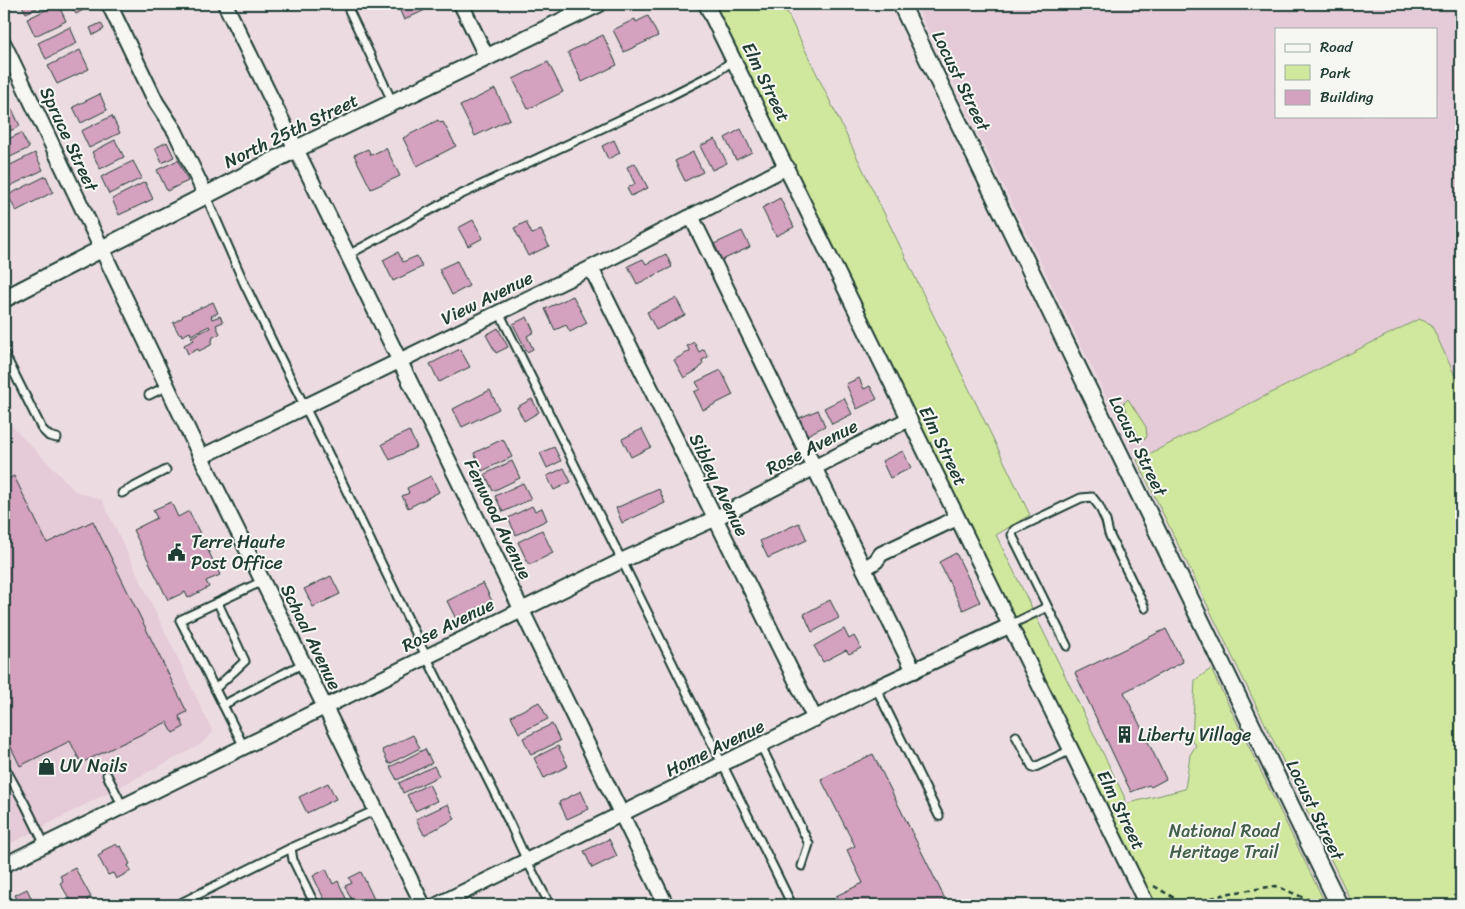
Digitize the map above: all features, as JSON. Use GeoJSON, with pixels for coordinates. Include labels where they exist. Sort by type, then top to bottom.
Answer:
{"type":"FeatureCollection","features":[{"type":"Feature","properties":{"kind":"street"},"geometry":{"type":"LineString","coordinates":[[109,4],[156,102],[174,131],[206,196]]}},
{"type":"Feature","properties":{"kind":"street","name":"Fenwood Avenue"},"geometry":{"type":"LineString","coordinates":[[226,4],[666,905]]}},
{"type":"Feature","properties":{"kind":"street"},"geometry":{"type":"LineString","coordinates":[[461,4],[487,58]]}},
{"type":"Feature","properties":{"kind":"street","name":"Elm Street"},"geometry":{"type":"LineString","coordinates":[[706,4],[1147,905]]}},
{"type":"Feature","properties":{"kind":"street","name":"Locust Street"},"geometry":{"type":"LineString","coordinates":[[901,4],[1339,905]]}},
{"type":"Feature","properties":{"kind":"street","name":"North 25th Street"},"geometry":{"type":"LineString","coordinates":[[4,300],[296,150],[487,58],[589,6]]}},
{"type":"Feature","properties":{"kind":"street","name":"Spruce Street"},"geometry":{"type":"LineString","coordinates":[[4,44],[101,250]]}},
{"type":"Feature","properties":{"kind":"street","name":"View Avenue"},"geometry":{"type":"LineString","coordinates":[[201,457],[591,268],[787,167]]}},
{"type":"Feature","properties":{"kind":"street"},"geometry":{"type":"LineString","coordinates":[[691,216],[914,671]]}},
{"type":"Feature","properties":{"kind":"street","name":"Schaal Avenue"},"geometry":{"type":"LineString","coordinates":[[101,250],[201,457],[423,905]]}},
{"type":"Feature","properties":{"kind":"street","name":"Sibley Avenue"},"geometry":{"type":"LineString","coordinates":[[591,268],[815,719]]}},
{"type":"Feature","properties":{"kind":"street","name":"Rose Avenue"},"geometry":{"type":"LineString","coordinates":[[4,865],[426,656],[621,561],[714,519],[909,418]]}},
{"type":"Feature","properties":{"kind":"street"},"geometry":{"type":"LineString","coordinates":[[864,569],[876,561],[881,554],[957,518]]}},
{"type":"Feature","properties":{"kind":"street","name":"Home Avenue"},"geometry":{"type":"LineString","coordinates":[[437,905],[876,688],[1009,626]]}},
{"type":"Feature","properties":{"kind":"lane"},"geometry":{"type":"LineString","coordinates":[[346,4],[393,103]]}},
{"type":"Feature","properties":{"kind":"lane"},"geometry":{"type":"LineString","coordinates":[[348,255],[446,201],[662,100],[715,73],[734,60]]}},
{"type":"Feature","properties":{"kind":"lane"},"geometry":{"type":"LineString","coordinates":[[206,196],[244,283],[304,407],[550,905]]}},
{"type":"Feature","properties":{"kind":"lane"},"geometry":{"type":"LineString","coordinates":[[499,312],[721,765],[792,905]]}},
{"type":"Feature","properties":{"kind":"lane"},"geometry":{"type":"LineString","coordinates":[[4,353],[42,429],[49,436],[57,438]]}},
{"type":"Feature","properties":{"kind":"lane"},"geometry":{"type":"LineString","coordinates":[[149,395],[167,386]]}},
{"type":"Feature","properties":{"kind":"lane"},"geometry":{"type":"LineString","coordinates":[[122,493],[166,470]]}},
{"type":"Feature","properties":{"kind":"lane"},"geometry":{"type":"LineString","coordinates":[[1067,646],[1012,535],[1014,530],[1081,498],[1092,497],[1106,520],[1109,534],[1145,608]]}},
{"type":"Feature","properties":{"kind":"lane"},"geometry":{"type":"LineString","coordinates":[[244,747],[180,620],[263,581]]}},
{"type":"Feature","properties":{"kind":"lane"},"geometry":{"type":"LineString","coordinates":[[215,689],[245,661],[218,603]]}},
{"type":"Feature","properties":{"kind":"lane"},"geometry":{"type":"LineString","coordinates":[[1009,626],[1047,607]]}},
{"type":"Feature","properties":{"kind":"lane"},"geometry":{"type":"LineString","coordinates":[[223,705],[304,664]]}},
{"type":"Feature","properties":{"kind":"lane"},"geometry":{"type":"LineString","coordinates":[[876,688],[939,816]]}},
{"type":"Feature","properties":{"kind":"lane"},"geometry":{"type":"LineString","coordinates":[[1016,736],[1033,768],[1071,750]]}},
{"type":"Feature","properties":{"kind":"lane"},"geometry":{"type":"LineString","coordinates":[[761,746],[809,844],[802,866]]}},
{"type":"Feature","properties":{"kind":"lane"},"geometry":{"type":"LineString","coordinates":[[4,766],[45,845]]}},
{"type":"Feature","properties":{"kind":"lane"},"geometry":{"type":"LineString","coordinates":[[107,775],[123,807]]}},
{"type":"Feature","properties":{"kind":"lane"},"geometry":{"type":"LineString","coordinates":[[177,905],[291,848],[376,810]]}},
{"type":"Feature","properties":{"kind":"lane"},"geometry":{"type":"LineString","coordinates":[[291,848],[293,860],[315,905]]}},
{"type":"Feature","properties":{"kind":"path"},"geometry":{"type":"LineString","coordinates":[[1147,882],[1186,905],[1230,892],[1276,886],[1307,899],[1310,905]]}},
{"type":"Feature","properties":{"kind":"shaded area"},"geometry":{"type":"Polygon","coordinates":[[[915,4],[1461,4],[1461,389],[1431,324],[1419,319],[1137,460],[915,4]]]}},
{"type":"Feature","properties":{"kind":"shaded area"},"geometry":{"type":"Polygon","coordinates":[[[4,418],[75,491],[102,500],[213,732],[200,745],[4,847],[4,418]]]}},
{"type":"Feature","properties":{"kind":"green space","name":"National Road Heritage Trail"},"geometry":{"type":"Polygon","coordinates":[[[701,4],[783,4],[1030,515],[996,535],[1124,796],[1125,804],[1185,789],[1190,755],[1196,745],[1192,741],[1195,680],[1211,669],[1326,905],[1147,905],[701,4]]]}},
{"type":"Feature","properties":{"kind":"green space"},"geometry":{"type":"Polygon","coordinates":[[[1419,319],[1431,324],[1461,389],[1461,905],[1353,905],[1137,460],[1419,319]]]}},
{"type":"Feature","properties":{"kind":"green space"},"geometry":{"type":"Polygon","coordinates":[[[1128,399],[1146,427],[1147,436],[1145,439],[1139,437],[1123,404],[1128,399]]]}},
{"type":"Feature","properties":{"kind":"building"},"geometry":{"type":"Polygon","coordinates":[[[21,4],[45,4],[26,13],[21,4]]]}},
{"type":"Feature","properties":{"kind":"building"},"geometry":{"type":"Polygon","coordinates":[[[58,4],[66,21],[35,36],[27,19],[58,4]]]}},
{"type":"Feature","properties":{"kind":"building"},"geometry":{"type":"Polygon","coordinates":[[[70,4],[85,4],[87,8],[76,14],[70,4]]]}},
{"type":"Feature","properties":{"kind":"building"},"geometry":{"type":"Polygon","coordinates":[[[397,4],[422,4],[425,10],[404,20],[397,4]]]}},
{"type":"Feature","properties":{"kind":"building"},"geometry":{"type":"Polygon","coordinates":[[[648,16],[658,36],[624,52],[613,30],[635,19],[636,22],[648,16]]]}},
{"type":"Feature","properties":{"kind":"building"},"geometry":{"type":"Polygon","coordinates":[[[101,23],[104,29],[93,35],[90,28],[101,23]]]}},
{"type":"Feature","properties":{"kind":"building"},"geometry":{"type":"Polygon","coordinates":[[[70,27],[77,43],[46,59],[38,43],[70,27]]]}},
{"type":"Feature","properties":{"kind":"building"},"geometry":{"type":"Polygon","coordinates":[[[603,35],[617,65],[582,82],[568,52],[603,35]]]}},
{"type":"Feature","properties":{"kind":"building"},"geometry":{"type":"Polygon","coordinates":[[[80,50],[89,69],[57,84],[48,66],[80,50]]]}},
{"type":"Feature","properties":{"kind":"building"},"geometry":{"type":"Polygon","coordinates":[[[548,62],[563,92],[528,109],[513,79],[548,62]]]}},
{"type":"Feature","properties":{"kind":"building"},"geometry":{"type":"Polygon","coordinates":[[[495,89],[510,119],[475,136],[460,106],[495,89]]]}},
{"type":"Feature","properties":{"kind":"building"},"geometry":{"type":"Polygon","coordinates":[[[100,94],[107,110],[81,123],[73,107],[100,94]]]}},
{"type":"Feature","properties":{"kind":"building"},"geometry":{"type":"Polygon","coordinates":[[[12,109],[20,126],[4,134],[4,113],[12,109]]]}},
{"type":"Feature","properties":{"kind":"building"},"geometry":{"type":"Polygon","coordinates":[[[112,116],[120,133],[89,148],[81,131],[112,116]]]}},
{"type":"Feature","properties":{"kind":"building"},"geometry":{"type":"Polygon","coordinates":[[[438,120],[440,123],[443,122],[456,146],[417,166],[403,138],[438,120]]]}},
{"type":"Feature","properties":{"kind":"building"},"geometry":{"type":"Polygon","coordinates":[[[741,129],[752,152],[736,160],[725,138],[741,129]]]}},
{"type":"Feature","properties":{"kind":"building"},"geometry":{"type":"Polygon","coordinates":[[[21,133],[29,148],[4,160],[4,141],[21,133]]]}},
{"type":"Feature","properties":{"kind":"building"},"geometry":{"type":"Polygon","coordinates":[[[715,139],[727,163],[712,170],[700,146],[715,139]]]}},
{"type":"Feature","properties":{"kind":"building"},"geometry":{"type":"Polygon","coordinates":[[[115,140],[124,157],[100,169],[92,152],[115,140]]]}},
{"type":"Feature","properties":{"kind":"building"},"geometry":{"type":"Polygon","coordinates":[[[614,140],[620,153],[608,159],[602,146],[614,140]]]}},
{"type":"Feature","properties":{"kind":"building"},"geometry":{"type":"Polygon","coordinates":[[[167,142],[174,157],[162,163],[155,148],[167,142]]]}},
{"type":"Feature","properties":{"kind":"building"},"geometry":{"type":"Polygon","coordinates":[[[386,148],[400,176],[371,189],[354,155],[368,149],[371,155],[386,148]]]}},
{"type":"Feature","properties":{"kind":"building"},"geometry":{"type":"Polygon","coordinates":[[[693,152],[703,172],[685,181],[675,161],[693,152]]]}},
{"type":"Feature","properties":{"kind":"building"},"geometry":{"type":"Polygon","coordinates":[[[35,153],[43,170],[10,186],[4,174],[4,168],[35,153]]]}},
{"type":"Feature","properties":{"kind":"building"},"geometry":{"type":"Polygon","coordinates":[[[178,160],[188,181],[167,191],[157,170],[178,160]]]}},
{"type":"Feature","properties":{"kind":"building"},"geometry":{"type":"Polygon","coordinates":[[[133,161],[142,178],[109,194],[101,177],[133,161]]]}},
{"type":"Feature","properties":{"kind":"building"},"geometry":{"type":"Polygon","coordinates":[[[635,163],[648,188],[631,196],[627,188],[635,184],[627,167],[635,163]]]}},
{"type":"Feature","properties":{"kind":"building"},"geometry":{"type":"Polygon","coordinates":[[[46,176],[53,192],[16,211],[8,195],[46,176]]]}},
{"type":"Feature","properties":{"kind":"building"},"geometry":{"type":"Polygon","coordinates":[[[145,182],[153,199],[119,215],[112,199],[145,182]]]}},
{"type":"Feature","properties":{"kind":"building"},"geometry":{"type":"Polygon","coordinates":[[[780,198],[794,227],[776,236],[762,208],[780,198]]]}},
{"type":"Feature","properties":{"kind":"building"},"geometry":{"type":"Polygon","coordinates":[[[473,220],[483,238],[468,246],[458,228],[473,220]]]}},
{"type":"Feature","properties":{"kind":"building"},"geometry":{"type":"Polygon","coordinates":[[[526,222],[532,234],[541,230],[549,246],[528,256],[514,228],[526,222]]]}},
{"type":"Feature","properties":{"kind":"building"},"geometry":{"type":"Polygon","coordinates":[[[742,231],[750,247],[720,261],[712,245],[742,231]]]}},
{"type":"Feature","properties":{"kind":"building"},"geometry":{"type":"Polygon","coordinates":[[[398,252],[403,262],[417,256],[422,267],[393,281],[383,260],[398,252]]]}},
{"type":"Feature","properties":{"kind":"building"},"geometry":{"type":"Polygon","coordinates":[[[666,254],[672,267],[637,284],[628,266],[643,259],[646,264],[666,254]]]}},
{"type":"Feature","properties":{"kind":"building"},"geometry":{"type":"Polygon","coordinates":[[[457,261],[469,286],[452,295],[439,269],[457,261]]]}},
{"type":"Feature","properties":{"kind":"building"},"geometry":{"type":"Polygon","coordinates":[[[573,296],[587,323],[570,332],[566,325],[555,330],[545,309],[573,296]]]}},
{"type":"Feature","properties":{"kind":"building"},"geometry":{"type":"Polygon","coordinates":[[[676,298],[685,315],[656,330],[647,312],[676,298]]]}},
{"type":"Feature","properties":{"kind":"building"},"geometry":{"type":"Polygon","coordinates":[[[213,302],[218,313],[211,316],[212,319],[220,316],[223,322],[216,325],[220,334],[213,337],[211,345],[188,354],[184,345],[194,340],[191,337],[210,328],[209,326],[191,335],[190,332],[182,336],[173,323],[182,316],[213,302]]]}},
{"type":"Feature","properties":{"kind":"building"},"geometry":{"type":"Polygon","coordinates":[[[527,317],[534,332],[527,336],[533,349],[527,352],[513,324],[527,317]]]}},
{"type":"Feature","properties":{"kind":"building"},"geometry":{"type":"Polygon","coordinates":[[[498,328],[508,347],[496,353],[486,335],[498,328]]]}},
{"type":"Feature","properties":{"kind":"building"},"geometry":{"type":"Polygon","coordinates":[[[694,342],[699,352],[704,349],[708,357],[702,360],[703,363],[699,369],[684,378],[674,360],[690,351],[687,346],[694,342]]]}},
{"type":"Feature","properties":{"kind":"building"},"geometry":{"type":"Polygon","coordinates":[[[460,349],[470,367],[439,382],[430,364],[460,349]]]}},
{"type":"Feature","properties":{"kind":"building"},"geometry":{"type":"Polygon","coordinates":[[[721,370],[733,395],[703,410],[694,392],[700,389],[696,382],[721,370]]]}},
{"type":"Feature","properties":{"kind":"building"},"geometry":{"type":"Polygon","coordinates":[[[859,378],[864,389],[870,386],[877,399],[857,409],[846,384],[859,378]]]}},
{"type":"Feature","properties":{"kind":"building"},"geometry":{"type":"Polygon","coordinates":[[[490,390],[499,409],[462,427],[453,409],[490,390]]]}},
{"type":"Feature","properties":{"kind":"building"},"geometry":{"type":"Polygon","coordinates":[[[844,398],[852,414],[832,424],[824,408],[844,398]]]}},
{"type":"Feature","properties":{"kind":"building"},"geometry":{"type":"Polygon","coordinates":[[[532,399],[539,412],[524,421],[517,407],[532,399]]]}},
{"type":"Feature","properties":{"kind":"building"},"geometry":{"type":"Polygon","coordinates":[[[818,410],[825,426],[805,436],[797,419],[818,410]]]}},
{"type":"Feature","properties":{"kind":"building"},"geometry":{"type":"Polygon","coordinates":[[[642,429],[651,447],[631,457],[622,439],[642,429]]]}},
{"type":"Feature","properties":{"kind":"building"},"geometry":{"type":"Polygon","coordinates":[[[409,431],[417,447],[390,460],[382,444],[409,431]]]}},
{"type":"Feature","properties":{"kind":"building"},"geometry":{"type":"Polygon","coordinates":[[[503,439],[512,457],[482,471],[474,453],[503,439]]]}},
{"type":"Feature","properties":{"kind":"building"},"geometry":{"type":"Polygon","coordinates":[[[554,447],[561,461],[547,468],[540,453],[554,447]]]}},
{"type":"Feature","properties":{"kind":"building"},"geometry":{"type":"Polygon","coordinates":[[[903,451],[911,468],[890,478],[882,461],[903,451]]]}},
{"type":"Feature","properties":{"kind":"building"},"geometry":{"type":"Polygon","coordinates":[[[512,461],[520,478],[493,491],[485,474],[512,461]]]}},
{"type":"Feature","properties":{"kind":"building"},"geometry":{"type":"Polygon","coordinates":[[[564,468],[571,482],[554,490],[547,476],[564,468]]]}},
{"type":"Feature","properties":{"kind":"building"},"geometry":{"type":"Polygon","coordinates":[[[14,476],[47,543],[93,521],[187,712],[179,716],[184,727],[173,733],[167,722],[81,763],[70,741],[20,766],[4,733],[4,481],[14,476]]]}},
{"type":"Feature","properties":{"kind":"building"},"geometry":{"type":"Polygon","coordinates":[[[431,476],[439,492],[408,508],[402,496],[409,493],[407,488],[431,476]]]}},
{"type":"Feature","properties":{"kind":"building"},"geometry":{"type":"Polygon","coordinates":[[[523,483],[531,499],[503,512],[495,496],[523,483]]]}},
{"type":"Feature","properties":{"kind":"building"},"geometry":{"type":"Polygon","coordinates":[[[659,489],[665,503],[622,523],[616,508],[659,489]]]}},
{"type":"Feature","properties":{"kind":"building","name":"Terre Haute Post Office"},"geometry":{"type":"Polygon","coordinates":[[[171,502],[178,517],[189,511],[220,575],[206,581],[209,587],[188,598],[185,592],[168,600],[133,530],[157,518],[153,510],[171,502]]]}},
{"type":"Feature","properties":{"kind":"building"},"geometry":{"type":"Polygon","coordinates":[[[532,506],[535,511],[542,508],[547,520],[516,535],[508,518],[532,506]]]}},
{"type":"Feature","properties":{"kind":"building"},"geometry":{"type":"Polygon","coordinates":[[[799,523],[807,540],[768,558],[760,541],[799,523]]]}},
{"type":"Feature","properties":{"kind":"building"},"geometry":{"type":"Polygon","coordinates":[[[542,530],[553,553],[529,565],[518,542],[542,530]]]}},
{"type":"Feature","properties":{"kind":"building"},"geometry":{"type":"Polygon","coordinates":[[[956,553],[980,602],[963,610],[939,562],[956,553]]]}},
{"type":"Feature","properties":{"kind":"building"},"geometry":{"type":"Polygon","coordinates":[[[331,576],[340,594],[313,607],[304,589],[331,576]]]}},
{"type":"Feature","properties":{"kind":"building"},"geometry":{"type":"Polygon","coordinates":[[[483,583],[492,601],[456,619],[447,601],[483,583]]]}},
{"type":"Feature","properties":{"kind":"building"},"geometry":{"type":"Polygon","coordinates":[[[830,600],[839,618],[812,632],[804,614],[830,600]]]}},
{"type":"Feature","properties":{"kind":"building"},"geometry":{"type":"Polygon","coordinates":[[[844,629],[849,639],[854,636],[861,648],[849,654],[846,650],[823,662],[814,646],[844,629]]]}},
{"type":"Feature","properties":{"kind":"building","name":"Liberty Village"},"geometry":{"type":"Polygon","coordinates":[[[1166,629],[1183,662],[1124,692],[1166,779],[1151,787],[1149,785],[1131,792],[1075,673],[1166,629]]]}},
{"type":"Feature","properties":{"kind":"building"},"geometry":{"type":"Polygon","coordinates":[[[539,702],[548,719],[519,733],[511,716],[539,702]]]}},
{"type":"Feature","properties":{"kind":"building"},"geometry":{"type":"Polygon","coordinates":[[[552,724],[560,741],[531,755],[523,738],[552,724]]]}},
{"type":"Feature","properties":{"kind":"building"},"geometry":{"type":"Polygon","coordinates":[[[413,735],[420,748],[389,764],[382,750],[413,735]]]}},
{"type":"Feature","properties":{"kind":"building"},"geometry":{"type":"Polygon","coordinates":[[[558,746],[568,766],[544,778],[534,758],[558,746]]]}},
{"type":"Feature","properties":{"kind":"building"},"geometry":{"type":"Polygon","coordinates":[[[425,749],[432,763],[397,780],[390,767],[425,749]]]}},
{"type":"Feature","properties":{"kind":"building"},"geometry":{"type":"Polygon","coordinates":[[[873,754],[948,905],[840,905],[836,896],[863,883],[847,850],[855,846],[821,779],[873,754]]]}},
{"type":"Feature","properties":{"kind":"building"},"geometry":{"type":"Polygon","coordinates":[[[434,766],[439,776],[403,793],[399,783],[434,766]]]}},
{"type":"Feature","properties":{"kind":"building"},"geometry":{"type":"Polygon","coordinates":[[[328,783],[336,799],[307,813],[299,797],[328,783]]]}},
{"type":"Feature","properties":{"kind":"building"},"geometry":{"type":"Polygon","coordinates":[[[429,784],[437,801],[415,811],[407,795],[429,784]]]}},
{"type":"Feature","properties":{"kind":"building"},"geometry":{"type":"Polygon","coordinates":[[[581,791],[589,809],[567,819],[559,802],[581,791]]]}},
{"type":"Feature","properties":{"kind":"building"},"geometry":{"type":"Polygon","coordinates":[[[448,804],[455,819],[424,835],[416,819],[448,804]]]}},
{"type":"Feature","properties":{"kind":"building"},"geometry":{"type":"Polygon","coordinates":[[[609,839],[617,856],[592,868],[584,851],[609,839]]]}},
{"type":"Feature","properties":{"kind":"building"},"geometry":{"type":"Polygon","coordinates":[[[116,844],[118,847],[121,846],[130,864],[128,865],[131,871],[116,879],[113,873],[108,875],[98,856],[103,853],[102,851],[116,844]]]}},
{"type":"Feature","properties":{"kind":"building"},"geometry":{"type":"Polygon","coordinates":[[[75,868],[91,897],[87,899],[89,905],[73,905],[60,883],[63,881],[60,876],[75,868]]]}},
{"type":"Feature","properties":{"kind":"building"},"geometry":{"type":"Polygon","coordinates":[[[326,869],[333,884],[338,881],[349,905],[327,905],[313,876],[326,869]]]}},
{"type":"Feature","properties":{"kind":"building"},"geometry":{"type":"Polygon","coordinates":[[[361,872],[375,901],[368,905],[354,905],[345,886],[352,883],[349,878],[361,872]]]}},
{"type":"Feature","properties":{"kind":"building"},"geometry":{"type":"Polygon","coordinates":[[[27,889],[33,902],[38,899],[41,905],[20,905],[15,895],[27,889]]]}},
{"type":"Feature","properties":{"kind":"place","name":"Terre Haute Post Office"},"geometry":{"type":"Point","coordinates":[177,552]}},
{"type":"Feature","properties":{"kind":"place","name":"Liberty Village"},"geometry":{"type":"Point","coordinates":[1124,735]}},
{"type":"Feature","properties":{"kind":"place","name":"UV Nails"},"geometry":{"type":"Point","coordinates":[46,766]}}]}
